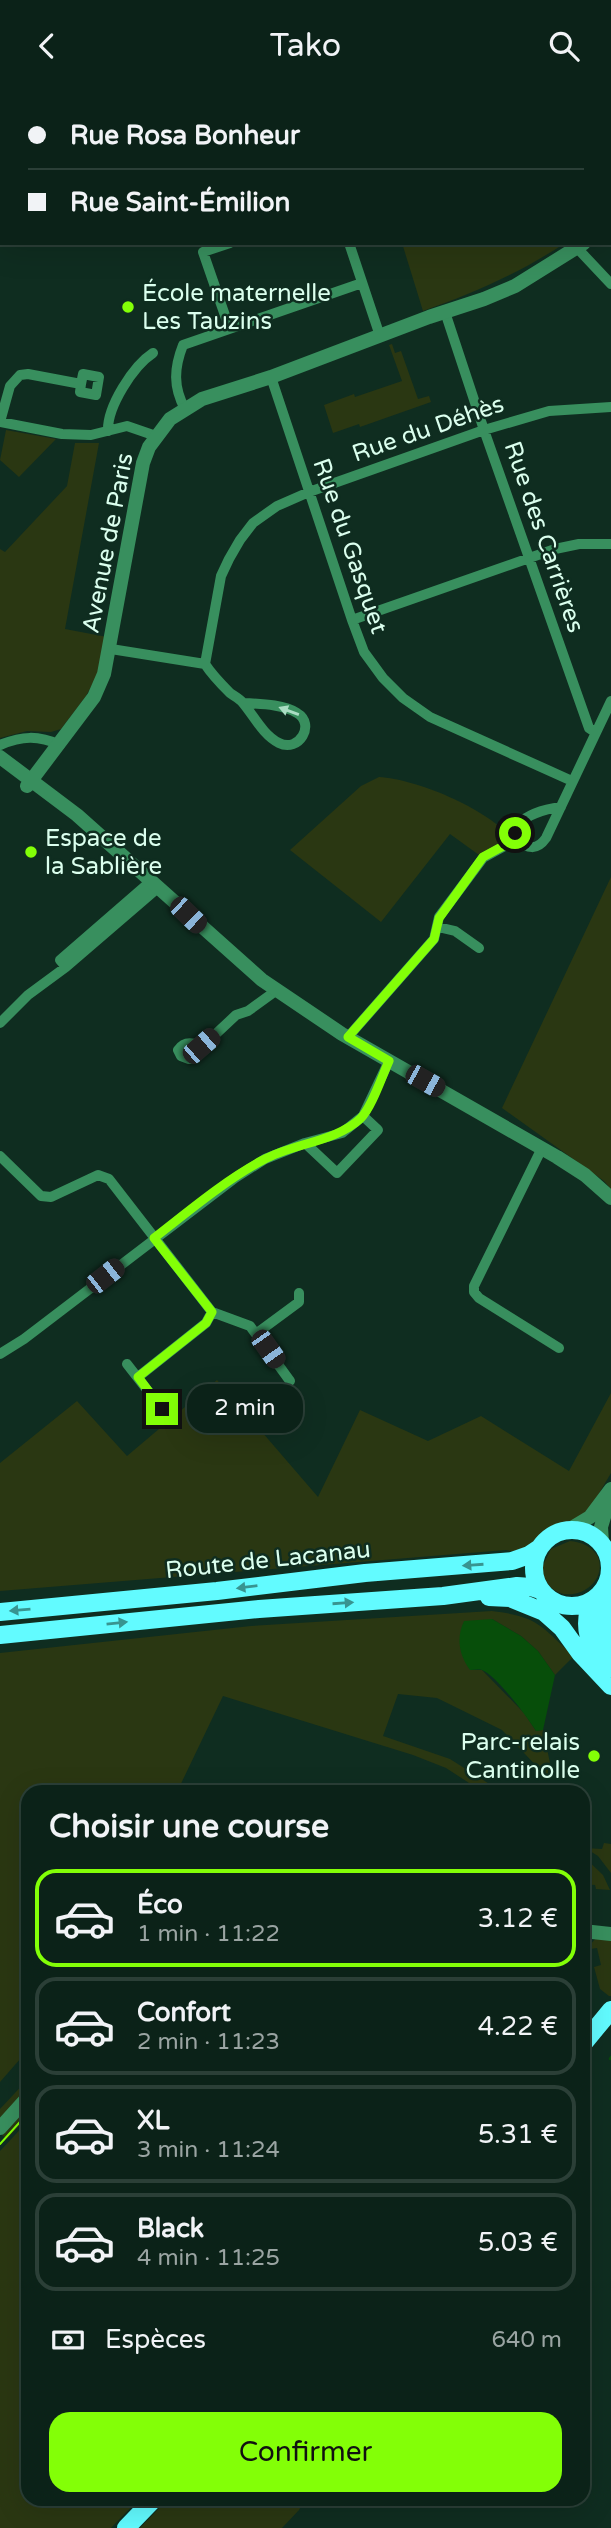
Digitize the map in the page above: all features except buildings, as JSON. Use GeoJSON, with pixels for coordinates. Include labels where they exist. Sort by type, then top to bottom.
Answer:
{"type":"FeatureCollection","features":[{"type":"Feature","properties":{"kind":"main road"},"geometry":{"type":"LineString","coordinates":[[570,1529],[582,1531],[593,1536],[606,1550],[610,1574],[605,1593],[587,1615],[588,1634],[595,1653],[609,1676],[584,1649],[571,1620],[559,1605],[548,1599],[540,1590],[533,1570],[538,1549],[546,1539],[558,1532],[570,1529]]}},
{"type":"Feature","properties":{"kind":"main road","name":"Route de Lacanau"},"geometry":{"type":"LineString","coordinates":[[0,1612],[217,1591],[365,1573],[512,1561],[538,1549]]}},
{"type":"Feature","properties":{"kind":"main road","name":"Route de Lacanau"},"geometry":{"type":"LineString","coordinates":[[0,1635],[259,1609],[443,1596],[517,1586],[540,1590]]}},
{"type":"Feature","properties":{"kind":"main road"},"geometry":{"type":"LineString","coordinates":[[559,1605],[582,1605],[605,1593]]}},
{"type":"Feature","properties":{"kind":"main road"},"geometry":{"type":"LineString","coordinates":[[443,1596],[500,1597],[532,1606],[555,1620],[580,1653],[609,1676]]}},
{"type":"Feature","properties":{"kind":"main road"},"geometry":{"type":"LineString","coordinates":[[590,2036],[611,2010]]}},
{"type":"Feature","properties":{"kind":"main road"},"geometry":{"type":"LineString","coordinates":[[590,2050],[611,2029]]}},
{"type":"Feature","properties":{"kind":"main road"},"geometry":{"type":"LineString","coordinates":[[132,2526],[148,2506]]}},
{"type":"Feature","properties":{"kind":"street"},"geometry":{"type":"LineString","coordinates":[[218,245],[201,248],[229,327]]}},
{"type":"Feature","properties":{"kind":"street"},"geometry":{"type":"LineString","coordinates":[[350,245],[380,336]]}},
{"type":"Feature","properties":{"kind":"street"},"geometry":{"type":"LineString","coordinates":[[581,246],[611,284]]}},
{"type":"Feature","properties":{"kind":"street","name":"Avenue de Paris"},"geometry":{"type":"LineString","coordinates":[[31,781],[94,697],[104,674],[111,649],[143,463],[156,436],[170,419],[202,399],[271,377],[515,286],[581,246]]}},
{"type":"Feature","properties":{"kind":"street"},"geometry":{"type":"LineString","coordinates":[[185,408],[175,389],[183,345],[362,283]]}},
{"type":"Feature","properties":{"kind":"street","name":"Rue des Carrières"},"geometry":{"type":"LineString","coordinates":[[445,312],[589,728],[596,732]]}},
{"type":"Feature","properties":{"kind":"street"},"geometry":{"type":"LineString","coordinates":[[108,431],[111,412],[133,372],[141,361],[153,353]]}},
{"type":"Feature","properties":{"kind":"street"},"geometry":{"type":"LineString","coordinates":[[81,384],[28,374],[20,375],[10,386],[0,422],[62,434],[91,435],[127,426],[156,436]]}},
{"type":"Feature","properties":{"kind":"street","name":"Rue du Gasquet"},"geometry":{"type":"LineString","coordinates":[[271,377],[352,620],[364,652],[383,678],[403,698],[430,717],[572,781]]}},
{"type":"Feature","properties":{"kind":"street","name":"Rue du Déhès"},"geometry":{"type":"LineString","coordinates":[[205,664],[221,576],[240,540],[254,523],[277,506],[309,492],[484,430],[549,411],[611,407]]}},
{"type":"Feature","properties":{"kind":"street"},"geometry":{"type":"LineString","coordinates":[[352,620],[528,557],[579,544],[611,544]]}},
{"type":"Feature","properties":{"kind":"street"},"geometry":{"type":"LineString","coordinates":[[111,649],[205,664],[213,676],[243,703],[277,743],[291,745],[299,741],[304,734],[306,726],[295,711],[243,703]]}},
{"type":"Feature","properties":{"kind":"street"},"geometry":{"type":"LineString","coordinates":[[561,807],[549,808],[521,820],[517,825],[516,839],[523,846],[530,848],[542,844],[561,807],[611,701]]}},
{"type":"Feature","properties":{"kind":"street"},"geometry":{"type":"LineString","coordinates":[[0,745],[26,736],[60,745]]}},
{"type":"Feature","properties":{"kind":"street"},"geometry":{"type":"LineString","coordinates":[[0,757],[107,841],[202,929],[277,990],[348,1037],[542,1148],[585,1175],[611,1198]]}},
{"type":"Feature","properties":{"kind":"street"},"geometry":{"type":"LineString","coordinates":[[0,767],[31,781]]}},
{"type":"Feature","properties":{"kind":"street"},"geometry":{"type":"LineString","coordinates":[[348,1037],[434,939],[439,918],[483,857],[516,839]]}},
{"type":"Feature","properties":{"kind":"street"},"geometry":{"type":"LineString","coordinates":[[0,1023],[28,995],[66,967],[60,960],[155,884]]}},
{"type":"Feature","properties":{"kind":"street"},"geometry":{"type":"LineString","coordinates":[[438,927],[455,931],[479,948]]}},
{"type":"Feature","properties":{"kind":"street"},"geometry":{"type":"LineString","coordinates":[[201,1046],[236,1015],[248,1011],[277,990]]}},
{"type":"Feature","properties":{"kind":"street"},"geometry":{"type":"LineString","coordinates":[[0,1354],[235,1178],[265,1159],[305,1143],[342,1133],[363,1117],[389,1061]]}},
{"type":"Feature","properties":{"kind":"street"},"geometry":{"type":"LineString","coordinates":[[305,1143],[337,1173],[378,1130],[363,1117]]}},
{"type":"Feature","properties":{"kind":"street"},"geometry":{"type":"LineString","coordinates":[[542,1148],[474,1286],[474,1292],[479,1298],[559,1348]]}},
{"type":"Feature","properties":{"kind":"street"},"geometry":{"type":"LineString","coordinates":[[0,1156],[41,1196],[51,1197],[98,1175],[109,1179],[212,1312],[250,1326],[290,1381]]}},
{"type":"Feature","properties":{"kind":"street"},"geometry":{"type":"LineString","coordinates":[[257,1333],[299,1302],[299,1293]]}},
{"type":"Feature","properties":{"kind":"street"},"geometry":{"type":"LineString","coordinates":[[138,1377],[206,1323],[212,1312]]}},
{"type":"Feature","properties":{"kind":"street"},"geometry":{"type":"LineString","coordinates":[[127,1364],[162,1409]]}},
{"type":"Feature","properties":{"kind":"street"},"geometry":{"type":"LineString","coordinates":[[570,1529],[590,1517],[611,1491]]}},
{"type":"Feature","properties":{"kind":"street"},"geometry":{"type":"LineString","coordinates":[[606,1550],[601,1527],[611,1491]]}},
{"type":"Feature","properties":{"kind":"street"},"geometry":{"type":"LineString","coordinates":[[590,1923],[611,1925]]}},
{"type":"Feature","properties":{"kind":"street"},"geometry":{"type":"LineString","coordinates":[[590,1932],[611,1934]]}},
{"type":"Feature","properties":{"kind":"street"},"geometry":{"type":"LineString","coordinates":[[0,2128],[21,2105]]}},
{"type":"Feature","properties":{"kind":"shaded area"},"geometry":{"type":"Polygon","coordinates":[[[403,245],[562,245],[496,281],[423,311],[403,245]]]}},
{"type":"Feature","properties":{"kind":"shaded area"},"geometry":{"type":"Polygon","coordinates":[[[392,344],[395,353],[401,351],[418,399],[429,396],[431,402],[360,427],[359,424],[333,433],[324,405],[402,381],[389,345],[392,344]]]}},
{"type":"Feature","properties":{"kind":"shaded area"},"geometry":{"type":"Polygon","coordinates":[[[6,430],[56,439],[19,477],[0,460],[6,430]]]}},
{"type":"Feature","properties":{"kind":"shaded area"},"geometry":{"type":"Polygon","coordinates":[[[75,443],[99,443],[65,629],[107,637],[98,674],[86,696],[61,729],[51,732],[27,731],[0,738],[0,549],[5,552],[67,486],[75,443]]]}},
{"type":"Feature","properties":{"kind":"shaded area"},"geometry":{"type":"Polygon","coordinates":[[[379,777],[412,783],[449,797],[485,816],[510,837],[479,855],[450,834],[381,922],[290,850],[361,786],[379,777]]]}},
{"type":"Feature","properties":{"kind":"shaded area"},"geometry":{"type":"Polygon","coordinates":[[[611,877],[611,1189],[604,1181],[502,1108],[611,877]]]}},
{"type":"Feature","properties":{"kind":"shaded area"},"geometry":{"type":"Polygon","coordinates":[[[217,1380],[318,1497],[360,1410],[428,1441],[481,1416],[569,1471],[611,1393],[611,1473],[582,1518],[547,1529],[528,1548],[516,1552],[506,1550],[0,1591],[0,1463],[77,1401],[127,1456],[217,1380]]]}},
{"type":"Feature","properties":{"kind":"shaded area"},"geometry":{"type":"Polygon","coordinates":[[[570,1541],[593,1550],[598,1557],[600,1569],[596,1580],[588,1588],[566,1594],[555,1591],[547,1582],[542,1567],[551,1549],[570,1541]]]}},
{"type":"Feature","properties":{"kind":"shaded area"},"geometry":{"type":"Polygon","coordinates":[[[492,1611],[530,1620],[546,1630],[574,1656],[555,1675],[538,1651],[521,1636],[492,1619],[470,1670],[482,1670],[524,1713],[536,1731],[543,1730],[550,1763],[547,1777],[502,1730],[437,1698],[398,1694],[383,1736],[450,1759],[491,1785],[472,1785],[446,1768],[413,1755],[223,1696],[180,1785],[21,1785],[21,2058],[0,2082],[0,1653],[251,1626],[492,1611]]]}},
{"type":"Feature","properties":{"kind":"shaded area"},"geometry":{"type":"Polygon","coordinates":[[[492,1619],[521,1636],[538,1651],[555,1675],[543,1730],[536,1731],[496,1680],[482,1670],[470,1670],[463,1658],[459,1640],[464,1621],[492,1619]]]}},
{"type":"Feature","properties":{"kind":"shaded area"},"geometry":{"type":"Polygon","coordinates":[[[604,1843],[611,1844],[611,1873],[598,1856],[590,1851],[590,1848],[602,1849],[604,1843]]]}},
{"type":"Feature","properties":{"kind":"shaded area"},"geometry":{"type":"Polygon","coordinates":[[[590,1863],[603,1875],[610,1890],[596,1889],[595,1885],[590,1885],[590,1863]]]}},
{"type":"Feature","properties":{"kind":"shaded area"},"geometry":{"type":"Polygon","coordinates":[[[611,1937],[609,1996],[600,1989],[594,1967],[601,1965],[597,1948],[590,1949],[590,1945],[596,1938],[611,1937]]]}},
{"type":"Feature","properties":{"kind":"shaded area"},"geometry":{"type":"Polygon","coordinates":[[[21,2086],[21,2096],[0,2119],[0,2109],[21,2086]]]}},
{"type":"Feature","properties":{"kind":"shaded area"},"geometry":{"type":"Polygon","coordinates":[[[21,2114],[21,2124],[7,2139],[2,2135],[21,2114]]]}},
{"type":"Feature","properties":{"kind":"shaded area"},"geometry":{"type":"Polygon","coordinates":[[[21,2128],[21,2506],[132,2506],[111,2528],[0,2528],[0,2151],[21,2128]]]}},
{"type":"Feature","properties":{"kind":"shaded area"},"geometry":{"type":"Polygon","coordinates":[[[161,2506],[301,2506],[282,2528],[140,2528],[161,2506]]]}},
{"type":"Feature","properties":{"kind":"tram line"},"geometry":{"type":"LineString","coordinates":[[0,2144],[21,2121]]}},
{"type":"Feature","properties":{"kind":"place","name":"École maternelle Les Tauzins"},"geometry":{"type":"Point","coordinates":[128,307]}},
{"type":"Feature","properties":{"kind":"place","name":"Espace de la Sablière"},"geometry":{"type":"Point","coordinates":[31,852]}},
{"type":"Feature","properties":{"kind":"place","name":"Parc-relais Cantinolle"},"geometry":{"type":"Point","coordinates":[594,1756]}},
{"type":"Feature","properties":{"kind":"route"},"geometry":{"type":"LineString","coordinates":[[162,1409],[138,1377],[206,1323],[212,1312],[154,1238],[265,1159],[305,1143],[342,1133],[363,1117],[389,1061],[348,1037],[434,939],[439,918],[483,857],[516,839],[515,833]]}}]}
